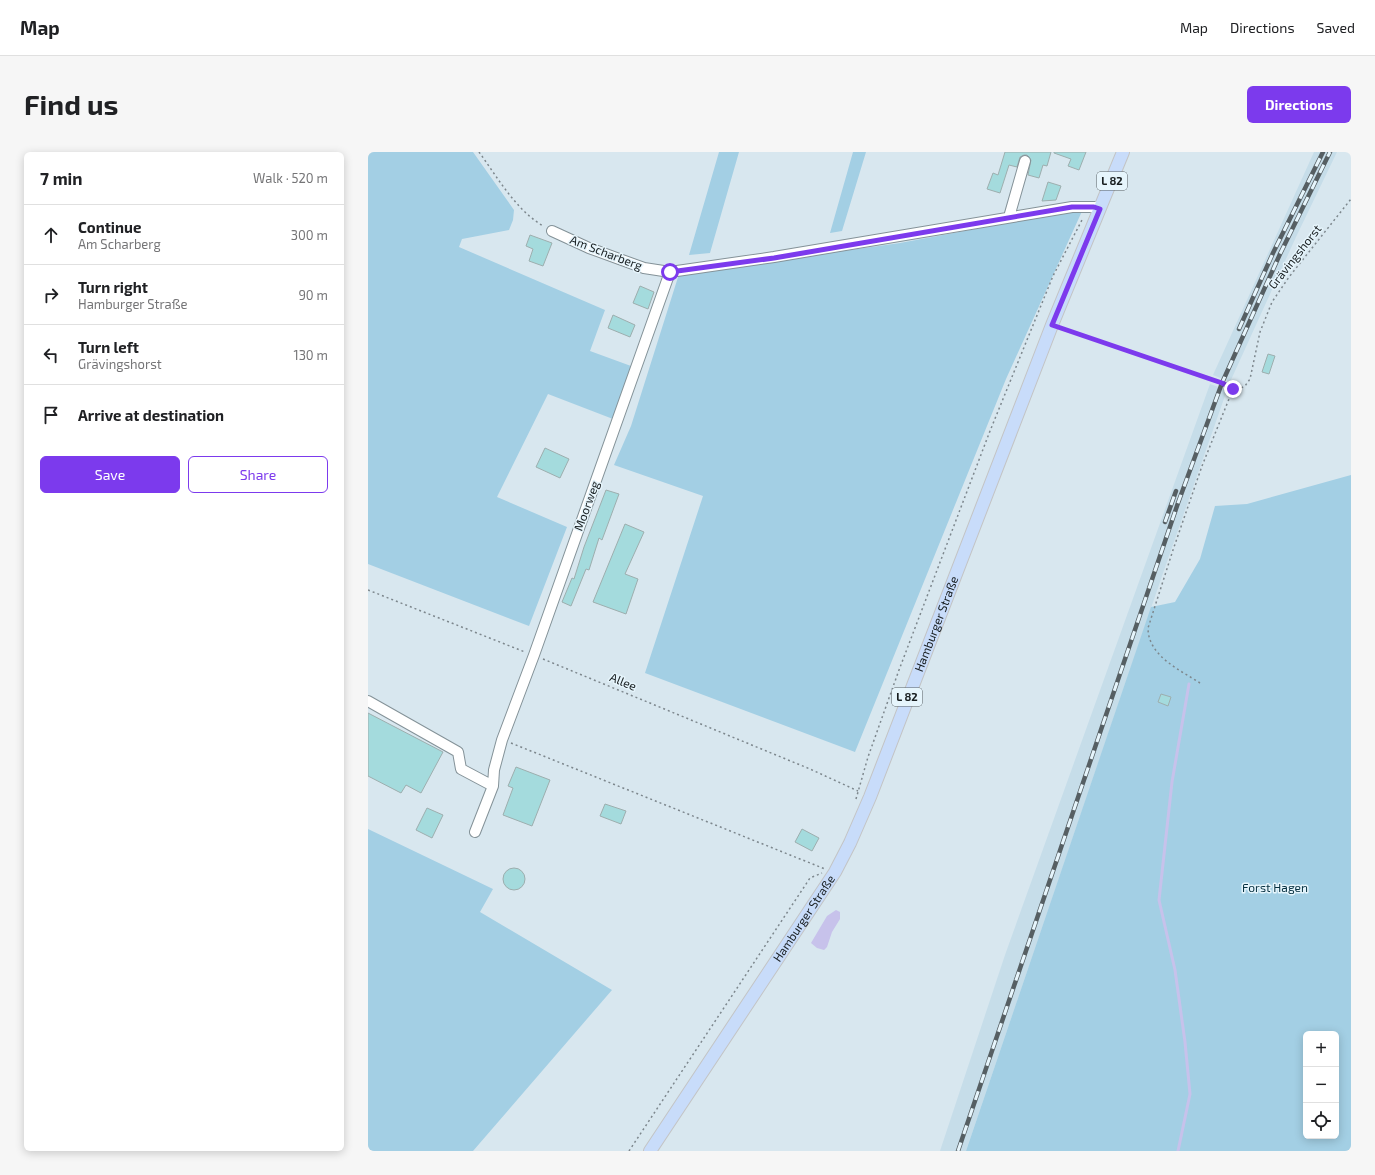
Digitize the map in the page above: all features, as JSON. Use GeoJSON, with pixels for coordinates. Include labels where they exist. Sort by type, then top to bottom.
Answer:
{"type":"FeatureCollection","features":[{"type":"Feature","properties":{"kind":"main road","name":"Hamburger Straße"},"geometry":{"type":"LineString","coordinates":[[650,1151],[841,861],[870,797],[1052,325],[1095,208],[1123,152]]}},
{"type":"Feature","properties":{"kind":"street"},"geometry":{"type":"LineString","coordinates":[[1009,217],[1025,161]]}},
{"type":"Feature","properties":{"kind":"street","name":"Am Scharberg"},"geometry":{"type":"LineString","coordinates":[[552,231],[589,248],[644,268],[670,272],[774,258],[1072,207],[1095,208]]}},
{"type":"Feature","properties":{"kind":"street","name":"Moorweg"},"geometry":{"type":"LineString","coordinates":[[475,832],[493,786],[494,770],[502,740],[534,655],[670,272]]}},
{"type":"Feature","properties":{"kind":"street"},"geometry":{"type":"LineString","coordinates":[[368,701],[458,752],[461,769],[493,786]]}},
{"type":"Feature","properties":{"kind":"path"},"geometry":{"type":"LineString","coordinates":[[479,152],[517,203],[531,218],[552,231]]}},
{"type":"Feature","properties":{"kind":"path","name":"Grävingshorst"},"geometry":{"type":"LineString","coordinates":[[1233,389],[1239,389],[1245,386],[1250,379],[1260,332],[1272,302],[1289,277],[1351,200]]}},
{"type":"Feature","properties":{"kind":"path"},"geometry":{"type":"LineString","coordinates":[[855,805],[868,757],[899,670],[990,431],[1053,276],[1095,208]]}},
{"type":"Feature","properties":{"kind":"path"},"geometry":{"type":"LineString","coordinates":[[1052,325],[1222,383],[1233,389],[1198,480],[1166,570],[1148,628],[1148,635],[1155,649],[1168,662],[1200,683]]}},
{"type":"Feature","properties":{"kind":"path","name":"Allee"},"geometry":{"type":"LineString","coordinates":[[368,590],[534,655],[810,769],[858,791]]}},
{"type":"Feature","properties":{"kind":"path"},"geometry":{"type":"LineString","coordinates":[[502,740],[827,870],[810,878],[629,1151]]}},
{"type":"Feature","properties":{"kind":"shaded area"},"geometry":{"type":"Polygon","coordinates":[[[1314,152],[1337,152],[1296,237],[1230,382],[1213,375],[1314,152]]]}},
{"type":"Feature","properties":{"kind":"shaded area"},"geometry":{"type":"Polygon","coordinates":[[[1210,384],[1227,390],[966,1151],[940,1151],[1005,955],[1210,384]]]}},
{"type":"Feature","properties":{"kind":"shaded area"},"geometry":{"type":"Polygon","coordinates":[[[836,910],[840,912],[840,919],[832,932],[827,947],[824,950],[817,948],[811,943],[827,916],[836,910]]]}},
{"type":"Feature","properties":{"kind":"green space"},"geometry":{"type":"Polygon","coordinates":[[[368,152],[473,152],[514,210],[513,220],[509,230],[462,239],[459,247],[605,310],[590,351],[631,366],[613,419],[548,394],[497,497],[567,527],[529,626],[368,564],[368,152]]]}},
{"type":"Feature","properties":{"kind":"green space"},"geometry":{"type":"Polygon","coordinates":[[[719,152],[739,152],[710,253],[689,255],[719,152]]]}},
{"type":"Feature","properties":{"kind":"green space"},"geometry":{"type":"Polygon","coordinates":[[[853,152],[866,152],[842,231],[830,233],[853,152]]]}},
{"type":"Feature","properties":{"kind":"green space"},"geometry":{"type":"Polygon","coordinates":[[[1083,209],[1006,379],[855,752],[645,673],[703,496],[614,465],[631,426],[679,274],[900,243],[1083,209]]]}},
{"type":"Feature","properties":{"kind":"green space","name":"Forst Hagen"},"geometry":{"type":"Polygon","coordinates":[[[1351,475],[1351,1151],[966,1151],[1151,607],[1175,602],[1200,559],[1215,506],[1247,504],[1351,475]]]}},
{"type":"Feature","properties":{"kind":"green space"},"geometry":{"type":"Polygon","coordinates":[[[368,829],[493,889],[480,912],[612,990],[473,1151],[372,1151],[368,1149],[368,829]]]}},
{"type":"Feature","properties":{"kind":"building"},"geometry":{"type":"Polygon","coordinates":[[[1005,152],[1051,152],[1047,166],[1043,165],[1039,178],[1028,175],[1031,160],[1027,155],[1020,157],[1017,167],[1009,165],[1000,193],[987,189],[993,173],[998,175],[1005,152]]]}},
{"type":"Feature","properties":{"kind":"building"},"geometry":{"type":"Polygon","coordinates":[[[1054,152],[1086,152],[1079,170],[1068,166],[1071,159],[1054,152]]]}},
{"type":"Feature","properties":{"kind":"building"},"geometry":{"type":"Polygon","coordinates":[[[1048,182],[1061,186],[1056,200],[1042,201],[1048,182]]]}},
{"type":"Feature","properties":{"kind":"building"},"geometry":{"type":"Polygon","coordinates":[[[530,235],[552,243],[543,266],[529,261],[533,249],[526,246],[530,235]]]}},
{"type":"Feature","properties":{"kind":"building"},"geometry":{"type":"Polygon","coordinates":[[[640,286],[654,292],[648,309],[633,303],[640,286]]]}},
{"type":"Feature","properties":{"kind":"building"},"geometry":{"type":"Polygon","coordinates":[[[613,315],[635,325],[630,337],[608,328],[613,315]]]}},
{"type":"Feature","properties":{"kind":"building"},"geometry":{"type":"Polygon","coordinates":[[[1268,354],[1275,356],[1269,374],[1262,372],[1268,354]]]}},
{"type":"Feature","properties":{"kind":"building"},"geometry":{"type":"Polygon","coordinates":[[[545,448],[569,459],[560,478],[536,467],[545,448]]]}},
{"type":"Feature","properties":{"kind":"building"},"geometry":{"type":"Polygon","coordinates":[[[606,490],[619,494],[602,540],[599,538],[589,570],[586,569],[571,606],[562,602],[572,578],[574,579],[584,547],[606,490]]]}},
{"type":"Feature","properties":{"kind":"building"},"geometry":{"type":"Polygon","coordinates":[[[625,524],[644,532],[625,574],[638,579],[626,614],[593,602],[625,524]]]}},
{"type":"Feature","properties":{"kind":"building"},"geometry":{"type":"Polygon","coordinates":[[[1161,694],[1171,697],[1168,706],[1158,702],[1161,694]]]}},
{"type":"Feature","properties":{"kind":"building"},"geometry":{"type":"Polygon","coordinates":[[[368,713],[443,752],[421,793],[406,785],[401,793],[368,776],[368,713]]]}},
{"type":"Feature","properties":{"kind":"building"},"geometry":{"type":"Polygon","coordinates":[[[516,767],[550,780],[532,826],[503,815],[513,788],[508,786],[516,767]]]}},
{"type":"Feature","properties":{"kind":"building"},"geometry":{"type":"Polygon","coordinates":[[[605,804],[626,811],[621,824],[600,816],[605,804]]]}},
{"type":"Feature","properties":{"kind":"building"},"geometry":{"type":"Polygon","coordinates":[[[427,808],[443,815],[432,838],[416,830],[427,808]]]}},
{"type":"Feature","properties":{"kind":"building"},"geometry":{"type":"Polygon","coordinates":[[[802,829],[819,838],[812,851],[795,842],[802,829]]]}},
{"type":"Feature","properties":{"kind":"building"},"geometry":{"type":"Polygon","coordinates":[[[514,868],[522,871],[525,879],[522,887],[514,890],[506,887],[503,879],[506,871],[514,868]]]}},
{"type":"Feature","properties":{"kind":"waterway"},"geometry":{"type":"LineString","coordinates":[[1178,1151],[1190,1094],[1185,1042],[1175,970],[1159,900],[1172,782],[1189,684]]}},
{"type":"Feature","properties":{"kind":"railway"},"geometry":{"type":"LineString","coordinates":[[1239,329],[1273,253],[1323,152]]}},
{"type":"Feature","properties":{"kind":"railway"},"geometry":{"type":"LineString","coordinates":[[958,1151],[1178,503],[1222,383],[1280,254],[1330,152]]}},
{"type":"Feature","properties":{"kind":"railway"},"geometry":{"type":"LineString","coordinates":[[1165,522],[1176,491]]}},
{"type":"Feature","properties":{"kind":"route"},"geometry":{"type":"LineString","coordinates":[[670,272],[774,258],[1072,207],[1094,207],[1100,209],[1052,325],[1222,383],[1233,389]]}}]}
